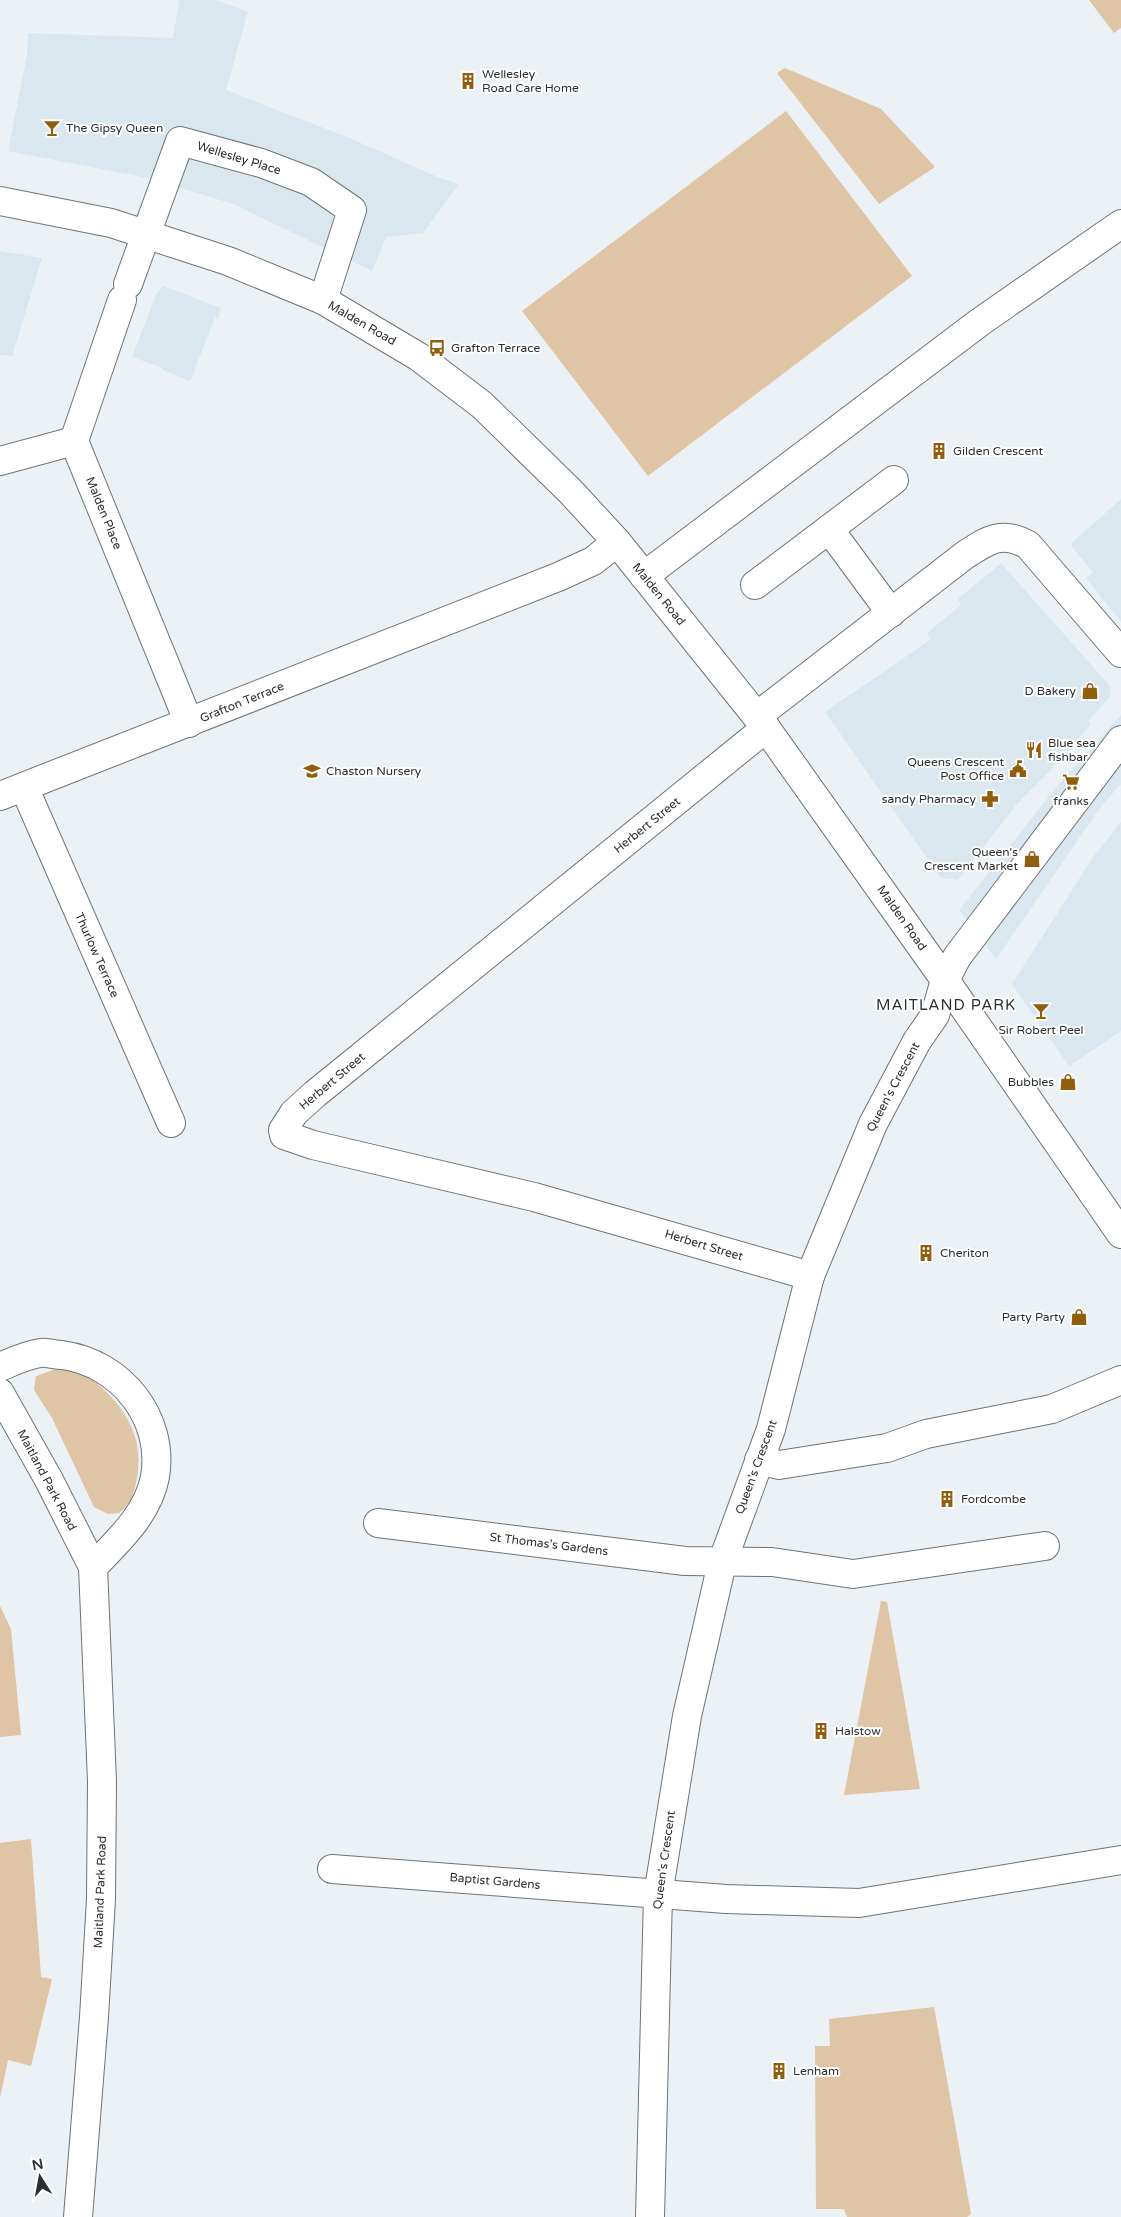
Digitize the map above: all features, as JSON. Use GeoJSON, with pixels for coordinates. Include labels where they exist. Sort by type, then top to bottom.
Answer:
{"type":"FeatureCollection","features":[{"type":"Feature","properties":{"kind":"street","name":"Wellesley Place"},"geometry":{"type":"LineString","coordinates":[[147,234],[180,141],[261,163],[311,182],[352,210],[323,300]]}},
{"type":"Feature","properties":{"kind":"street","name":"Malden Road"},"geometry":{"type":"LineString","coordinates":[[0,201],[111,223],[147,234],[228,261],[323,300],[419,357],[482,405],[571,492],[617,542],[762,722],[946,980],[1121,1234]]}},
{"type":"Feature","properties":{"kind":"street"},"geometry":{"type":"LineString","coordinates":[[644,576],[980,322],[1121,224]]}},
{"type":"Feature","properties":{"kind":"street"},"geometry":{"type":"LineString","coordinates":[[0,461],[74,441],[147,234]]}},
{"type":"Feature","properties":{"kind":"street","name":"Malden Place"},"geometry":{"type":"LineString","coordinates":[[74,441],[189,723]]}},
{"type":"Feature","properties":{"kind":"street"},"geometry":{"type":"LineString","coordinates":[[755,585],[894,480]]}},
{"type":"Feature","properties":{"kind":"street"},"geometry":{"type":"LineString","coordinates":[[829,529],[891,613]]}},
{"type":"Feature","properties":{"kind":"street"},"geometry":{"type":"LineString","coordinates":[[762,722],[891,613],[983,543],[994,538],[1016,538],[1028,545],[1045,562],[1121,653]]}},
{"type":"Feature","properties":{"kind":"street","name":"Grafton Terrace"},"geometry":{"type":"LineString","coordinates":[[12,792],[578,569],[593,561],[617,542]]}},
{"type":"Feature","properties":{"kind":"street","name":"Herbert Street"},"geometry":{"type":"LineString","coordinates":[[762,722],[315,1094],[294,1113],[283,1130],[284,1135],[289,1138],[313,1145],[534,1198],[810,1276]]}},
{"type":"Feature","properties":{"kind":"street","name":"Queen's Crescent"},"geometry":{"type":"LineString","coordinates":[[650,2217],[658,1895],[687,1716],[722,1563],[771,1429],[810,1276],[873,1124],[917,1041],[935,1015],[946,980],[971,938],[1121,740]]}},
{"type":"Feature","properties":{"kind":"street","name":"Thurlow Terrace"},"geometry":{"type":"LineString","coordinates":[[12,792],[171,1123]]}},
{"type":"Feature","properties":{"kind":"street"},"geometry":{"type":"LineString","coordinates":[[0,1367],[40,1353],[75,1357],[110,1372],[131,1391],[146,1414],[156,1449],[155,1478],[145,1506],[125,1534],[93,1567]]}},
{"type":"Feature","properties":{"kind":"street"},"geometry":{"type":"LineString","coordinates":[[759,1460],[779,1465],[887,1448],[926,1434],[1052,1409],[1121,1380]]}},
{"type":"Feature","properties":{"kind":"street","name":"Maitland Park Road"},"geometry":{"type":"LineString","coordinates":[[0,1393],[49,1480],[93,1567],[102,1781],[101,1899],[94,2017],[78,2217]]}},
{"type":"Feature","properties":{"kind":"street","name":"St Thomas's Gardens"},"geometry":{"type":"LineString","coordinates":[[378,1523],[685,1561],[722,1563],[772,1562],[853,1574],[1045,1546]]}},
{"type":"Feature","properties":{"kind":"street","name":"Baptist Gardens"},"geometry":{"type":"LineString","coordinates":[[332,1868],[658,1895],[859,1903],[1121,1860]]}},
{"type":"Feature","properties":{"kind":"shaded area"},"geometry":{"type":"Polygon","coordinates":[[[179,0],[216,0],[248,12],[226,90],[352,139],[440,178],[459,184],[423,233],[386,237],[372,271],[233,204],[148,178],[8,151],[27,55],[28,33],[173,38],[179,0]]]}},
{"type":"Feature","properties":{"kind":"shaded area"},"geometry":{"type":"Polygon","coordinates":[[[1089,0],[1121,0],[1121,28],[1114,33],[1089,0]]]}},
{"type":"Feature","properties":{"kind":"shaded area"},"geometry":{"type":"Polygon","coordinates":[[[785,68],[881,109],[935,167],[879,204],[777,73],[785,68]]]}},
{"type":"Feature","properties":{"kind":"shaded area"},"geometry":{"type":"Polygon","coordinates":[[[786,111],[912,276],[648,476],[522,311],[786,111]]]}},
{"type":"Feature","properties":{"kind":"shaded area"},"geometry":{"type":"Polygon","coordinates":[[[0,251],[42,258],[12,356],[0,355],[0,251]]]}},
{"type":"Feature","properties":{"kind":"shaded area"},"geometry":{"type":"Polygon","coordinates":[[[163,286],[221,308],[218,319],[215,318],[190,381],[162,370],[163,368],[132,357],[156,295],[163,286]]]}},
{"type":"Feature","properties":{"kind":"shaded area"},"geometry":{"type":"Polygon","coordinates":[[[1121,499],[1121,622],[1086,578],[1093,572],[1072,547],[1072,543],[1121,499]]]}},
{"type":"Feature","properties":{"kind":"shaded area"},"geometry":{"type":"Polygon","coordinates":[[[1001,563],[1109,685],[1111,695],[1089,720],[1090,725],[1046,775],[1017,804],[958,880],[941,878],[825,712],[930,640],[927,633],[961,605],[958,599],[1001,563]]]}},
{"type":"Feature","properties":{"kind":"shaded area","name":"Queen's Crescent Market"},"geometry":{"type":"Polygon","coordinates":[[[1121,715],[1121,784],[1100,808],[996,959],[959,910],[1058,785],[1121,715]]]}},
{"type":"Feature","properties":{"kind":"shaded area"},"geometry":{"type":"Polygon","coordinates":[[[1121,822],[1121,1031],[1069,1066],[1012,984],[1093,857],[1121,822]]]}},
{"type":"Feature","properties":{"kind":"shaded area"},"geometry":{"type":"Polygon","coordinates":[[[56,1369],[76,1370],[93,1379],[120,1407],[133,1430],[137,1442],[138,1455],[136,1483],[130,1500],[119,1513],[108,1514],[94,1507],[52,1418],[34,1390],[36,1376],[56,1369]]]}},
{"type":"Feature","properties":{"kind":"shaded area"},"geometry":{"type":"Polygon","coordinates":[[[881,1601],[887,1602],[920,1789],[844,1795],[881,1601]]]}},
{"type":"Feature","properties":{"kind":"shaded area"},"geometry":{"type":"Polygon","coordinates":[[[0,1606],[11,1629],[21,1735],[0,1737],[0,1606]]]}},
{"type":"Feature","properties":{"kind":"shaded area"},"geometry":{"type":"Polygon","coordinates":[[[31,1839],[41,1977],[52,1979],[31,2066],[8,2060],[0,2098],[0,1843],[31,1839]]]}},
{"type":"Feature","properties":{"kind":"shaded area"},"geometry":{"type":"Polygon","coordinates":[[[934,2007],[971,2214],[967,2217],[847,2217],[844,2209],[816,2209],[815,2046],[830,2046],[829,2019],[934,2007]]]}},
{"type":"Feature","properties":{"kind":"place","name":"Wellesley Road Care Home"},"geometry":{"type":"Point","coordinates":[468,81]}},
{"type":"Feature","properties":{"kind":"place","name":"The Gipsy Queen"},"geometry":{"type":"Point","coordinates":[52,128]}},
{"type":"Feature","properties":{"kind":"place","name":"Grafton Terrace"},"geometry":{"type":"Point","coordinates":[437,348]}},
{"type":"Feature","properties":{"kind":"place","name":"Gilden Crescent"},"geometry":{"type":"Point","coordinates":[939,451]}},
{"type":"Feature","properties":{"kind":"place","name":"D Bakery"},"geometry":{"type":"Point","coordinates":[1090,691]}},
{"type":"Feature","properties":{"kind":"place","name":"Blue sea fishbar"},"geometry":{"type":"Point","coordinates":[1034,750]}},
{"type":"Feature","properties":{"kind":"place","name":"Queens Crescent Post Office"},"geometry":{"type":"Point","coordinates":[1018,769]}},
{"type":"Feature","properties":{"kind":"place","name":"Chaston Nursery"},"geometry":{"type":"Point","coordinates":[312,771]}},
{"type":"Feature","properties":{"kind":"place","name":"franks"},"geometry":{"type":"Point","coordinates":[1071,782]}},
{"type":"Feature","properties":{"kind":"place","name":"sandy Pharmacy"},"geometry":{"type":"Point","coordinates":[990,799]}},
{"type":"Feature","properties":{"kind":"place","name":"Queen's Crescent Market"},"geometry":{"type":"Point","coordinates":[1032,859]}},
{"type":"Feature","properties":{"kind":"place","name":"Sir Robert Peel"},"geometry":{"type":"Point","coordinates":[1041,1011]}},
{"type":"Feature","properties":{"kind":"place","name":"Bubbles"},"geometry":{"type":"Point","coordinates":[1068,1082]}},
{"type":"Feature","properties":{"kind":"place","name":"Cheriton"},"geometry":{"type":"Point","coordinates":[926,1253]}},
{"type":"Feature","properties":{"kind":"place","name":"Party Party"},"geometry":{"type":"Point","coordinates":[1079,1317]}},
{"type":"Feature","properties":{"kind":"place","name":"Fordcombe"},"geometry":{"type":"Point","coordinates":[947,1499]}},
{"type":"Feature","properties":{"kind":"place","name":"Halstow"},"geometry":{"type":"Point","coordinates":[821,1731]}},
{"type":"Feature","properties":{"kind":"place","name":"Lenham"},"geometry":{"type":"Point","coordinates":[779,2071]}},
{"type":"Feature","properties":{"kind":"district","name":"MAITLAND PARK"},"geometry":{"type":"Point","coordinates":[946,1005]}}]}
